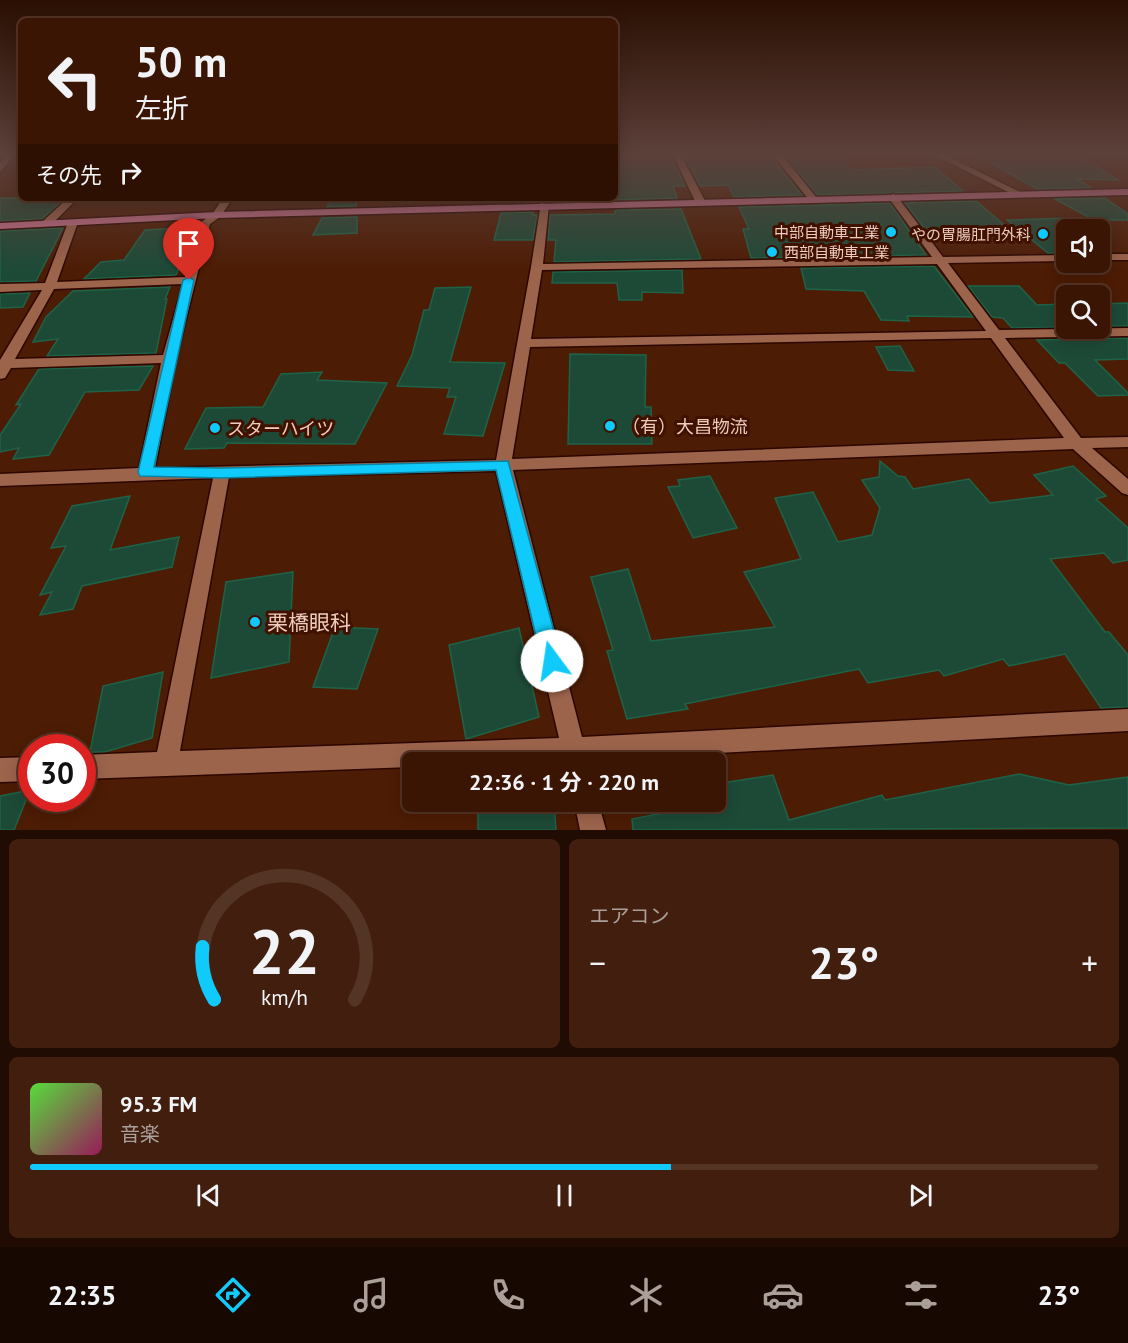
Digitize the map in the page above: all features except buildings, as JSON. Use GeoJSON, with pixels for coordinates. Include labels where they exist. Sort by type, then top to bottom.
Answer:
{"type":"FeatureCollection","features":[{"type":"Feature","properties":{"kind":"main road"},"geometry":{"type":"LineString","coordinates":[[0,226],[217,215],[544,205],[1066,194]]}},
{"type":"Feature","properties":{"kind":"street"},"geometry":{"type":"LineString","coordinates":[[696,194],[700,201]]}},
{"type":"Feature","properties":{"kind":"street"},"geometry":{"type":"LineString","coordinates":[[809,194],[813,199]]}},
{"type":"Feature","properties":{"kind":"street"},"geometry":{"type":"LineString","coordinates":[[893,197],[1076,443],[1128,489]]}},
{"type":"Feature","properties":{"kind":"street"},"geometry":{"type":"LineString","coordinates":[[46,224],[70,201]]}},
{"type":"Feature","properties":{"kind":"street"},"geometry":{"type":"LineString","coordinates":[[146,472],[169,359],[189,280],[206,223],[217,215],[226,201]]}},
{"type":"Feature","properties":{"kind":"street"},"geometry":{"type":"LineString","coordinates":[[544,205],[537,267],[502,465],[574,752]]}},
{"type":"Feature","properties":{"kind":"street"},"geometry":{"type":"LineString","coordinates":[[2,368],[50,287],[73,222]]}},
{"type":"Feature","properties":{"kind":"street"},"geometry":{"type":"LineString","coordinates":[[1110,257],[1128,257]]}},
{"type":"Feature","properties":{"kind":"street"},"geometry":{"type":"LineString","coordinates":[[537,267],[1056,258]]}},
{"type":"Feature","properties":{"kind":"street"},"geometry":{"type":"LineString","coordinates":[[0,288],[189,280]]}},
{"type":"Feature","properties":{"kind":"street"},"geometry":{"type":"LineString","coordinates":[[524,344],[1128,332]]}},
{"type":"Feature","properties":{"kind":"street"},"geometry":{"type":"LineString","coordinates":[[2,368],[169,359]]}},
{"type":"Feature","properties":{"kind":"street"},"geometry":{"type":"LineString","coordinates":[[0,480],[146,472],[222,473],[502,465],[1128,442]]}},
{"type":"Feature","properties":{"kind":"street"},"geometry":{"type":"LineString","coordinates":[[165,765],[222,473]]}},
{"type":"Feature","properties":{"kind":"street"},"geometry":{"type":"LineString","coordinates":[[622,752],[1128,720]]}},
{"type":"Feature","properties":{"kind":"street"},"geometry":{"type":"LineString","coordinates":[[96,767],[402,759]]}},
{"type":"Feature","properties":{"kind":"street"},"geometry":{"type":"LineString","coordinates":[[0,770],[18,769]]}},
{"type":"Feature","properties":{"kind":"street"},"geometry":{"type":"LineString","coordinates":[[589,812],[593,830]]}},
{"type":"Feature","properties":{"kind":"place","name":"中部自動車工業"},"geometry":{"type":"Point","coordinates":[891,232]}},
{"type":"Feature","properties":{"kind":"place","name":"やの胃腸肛門外科"},"geometry":{"type":"Point","coordinates":[1043,234]}},
{"type":"Feature","properties":{"kind":"place","name":"西部自動車工業"},"geometry":{"type":"Point","coordinates":[772,252]}},
{"type":"Feature","properties":{"kind":"place","name":"（有）大昌物流"},"geometry":{"type":"Point","coordinates":[610,426]}},
{"type":"Feature","properties":{"kind":"place","name":"スターハイツ"},"geometry":{"type":"Point","coordinates":[215,428]}},
{"type":"Feature","properties":{"kind":"place","name":"栗橋眼科"},"geometry":{"type":"Point","coordinates":[255,622]}},
{"type":"Feature","properties":{"kind":"route"},"geometry":{"type":"LineString","coordinates":[[189,280],[169,359],[146,472],[222,473],[502,465],[552,661]]}}]}
